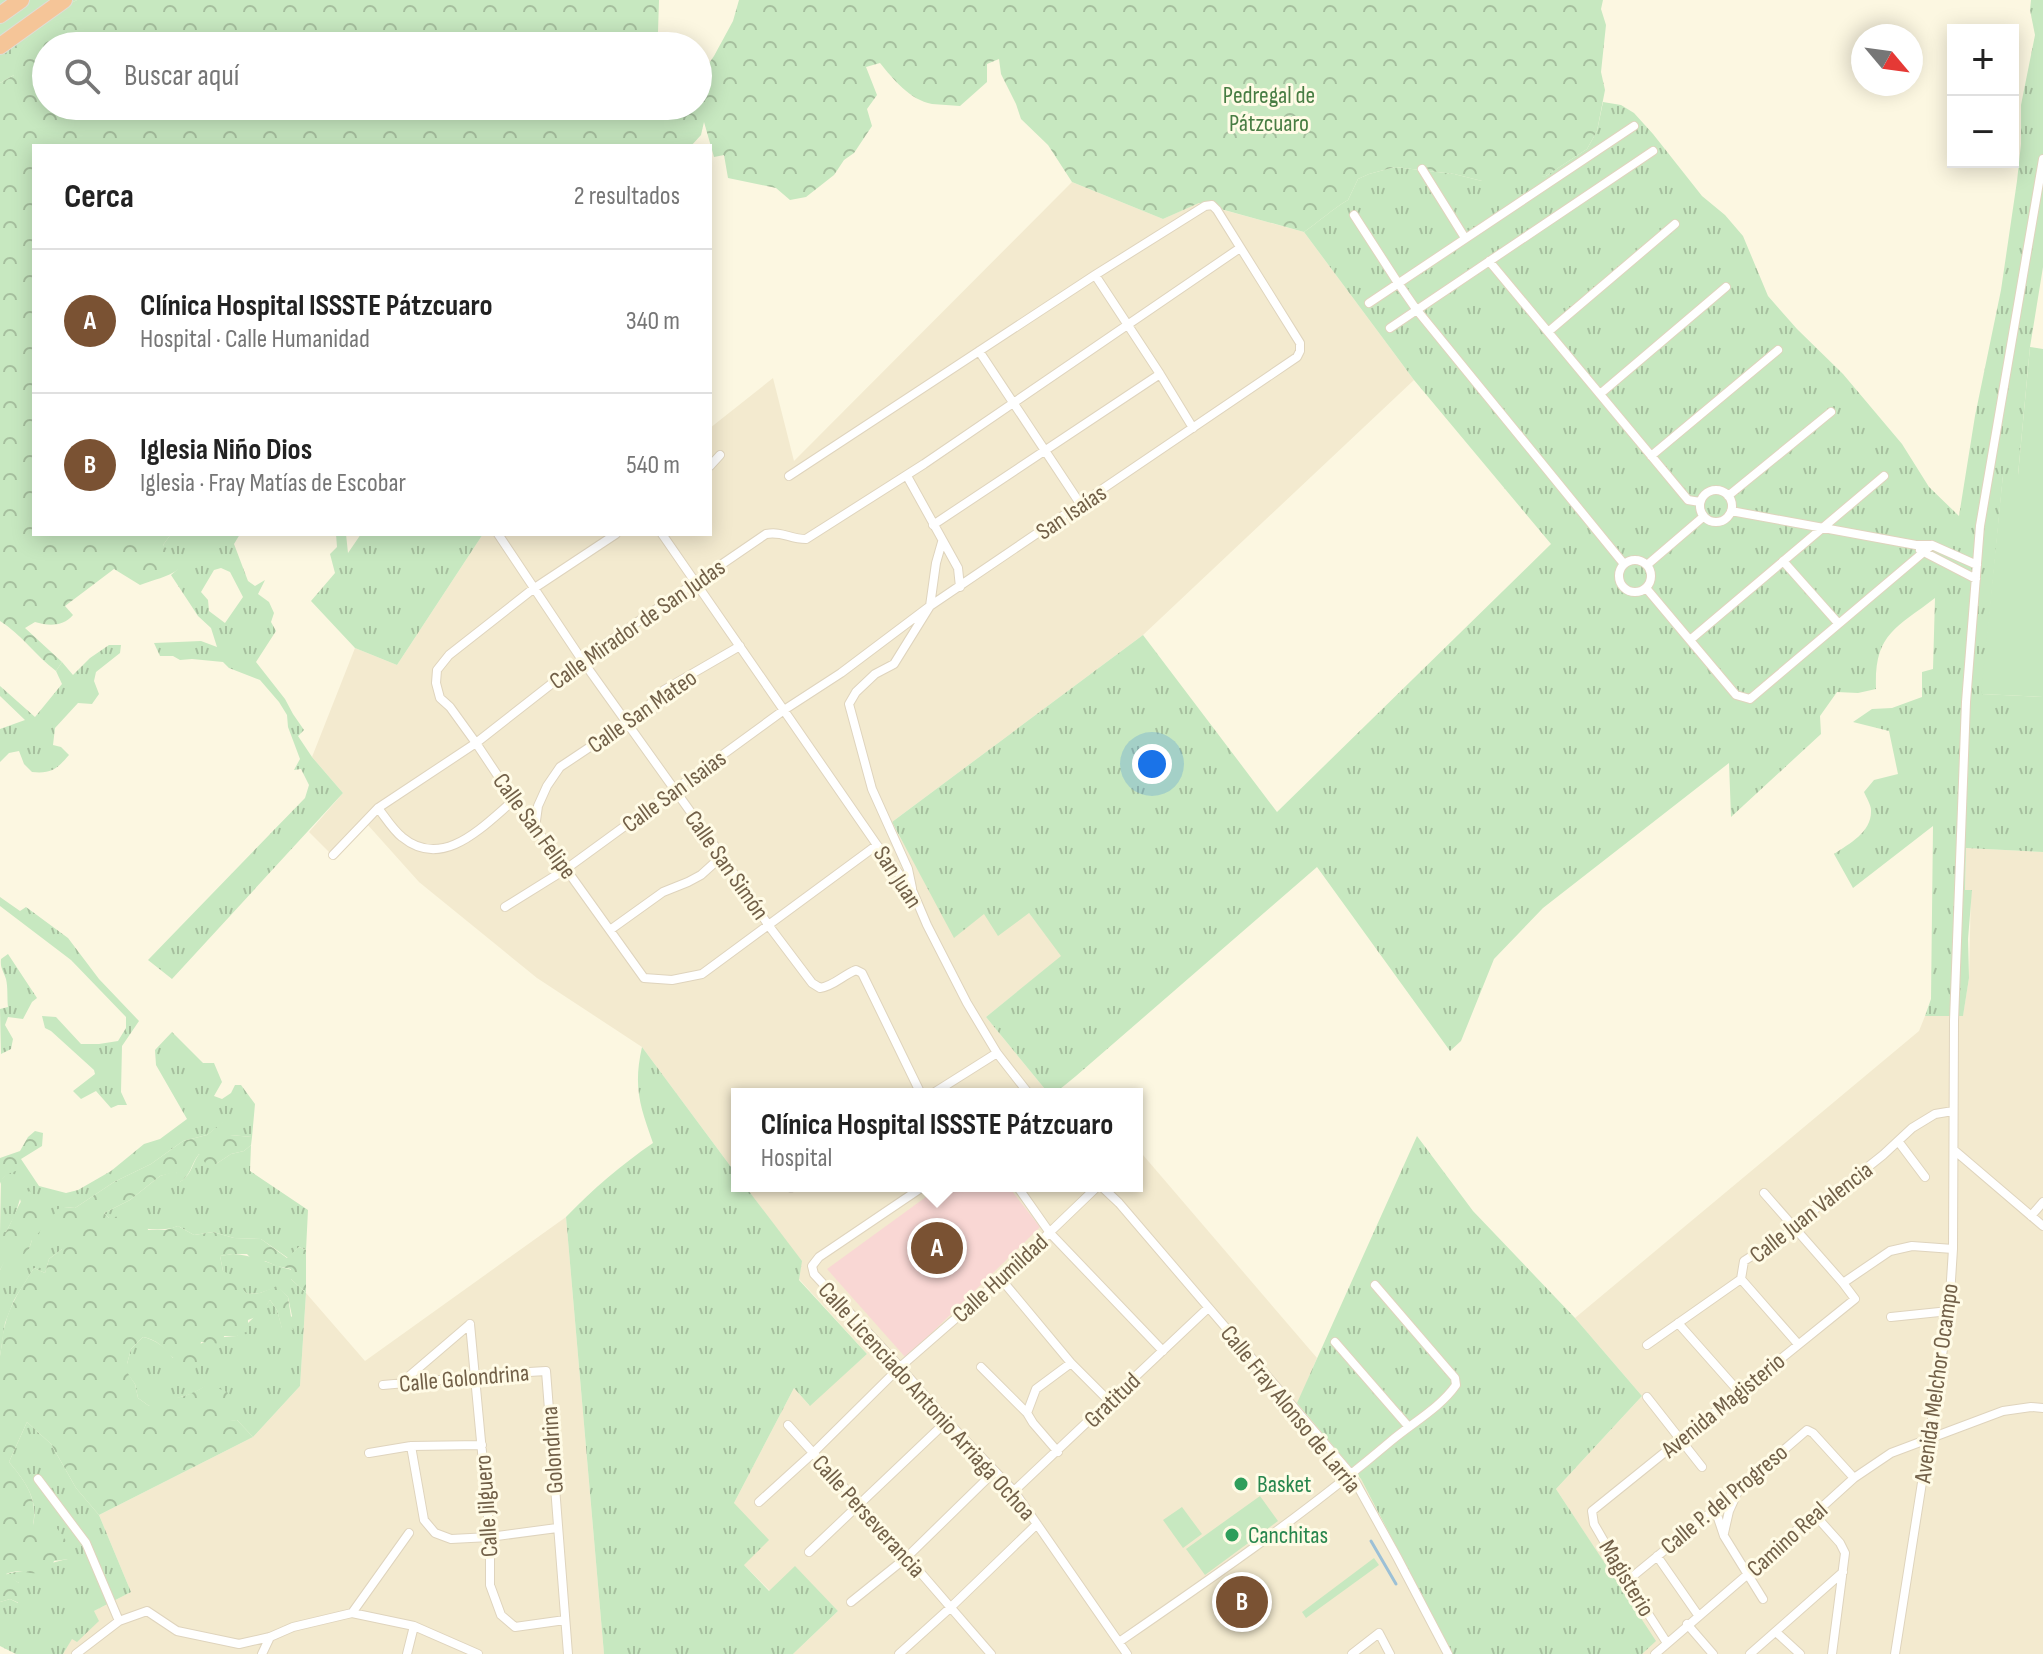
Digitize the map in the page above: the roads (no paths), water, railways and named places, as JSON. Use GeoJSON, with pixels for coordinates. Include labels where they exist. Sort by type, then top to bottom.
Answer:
{"type":"FeatureCollection","features":[{"type":"Feature","properties":{"kind":"highway"},"geometry":{"type":"LineString","coordinates":[[0,15],[21,0]]}},
{"type":"Feature","properties":{"kind":"highway"},"geometry":{"type":"LineString","coordinates":[[0,46],[64,0]]}},
{"type":"Feature","properties":{"kind":"street"},"geometry":{"type":"LineString","coordinates":[[1369,303],[1634,126]]}},
{"type":"Feature","properties":{"kind":"street"},"geometry":{"type":"LineString","coordinates":[[1390,328],[1653,151]]}},
{"type":"Feature","properties":{"kind":"street","name":"Avenida Melchor Ocampo"},"geometry":{"type":"LineString","coordinates":[[1895,1654],[1949,1311],[1953,1249],[1954,1021],[1966,702],[1980,526],[2043,159]]}},
{"type":"Feature","properties":{"kind":"street"},"geometry":{"type":"LineString","coordinates":[[1422,169],[1465,238]]}},
{"type":"Feature","properties":{"kind":"street"},"geometry":{"type":"LineString","coordinates":[[789,476],[1095,275],[1205,206],[1212,205],[1240,248],[907,476],[958,568],[960,587]]}},
{"type":"Feature","properties":{"kind":"street"},"geometry":{"type":"LineString","coordinates":[[1354,215],[1416,309],[1624,564]]}},
{"type":"Feature","properties":{"kind":"street"},"geometry":{"type":"LineString","coordinates":[[1548,332],[1675,224]]}},
{"type":"Feature","properties":{"kind":"street","name":"San Isaías"},"geometry":{"type":"LineString","coordinates":[[841,673],[930,606],[1297,357],[1300,343],[1240,248]]}},
{"type":"Feature","properties":{"kind":"street"},"geometry":{"type":"LineString","coordinates":[[1489,261],[1688,500],[1700,502]]}},
{"type":"Feature","properties":{"kind":"street"},"geometry":{"type":"LineString","coordinates":[[1095,275],[1193,428]]}},
{"type":"Feature","properties":{"kind":"street"},"geometry":{"type":"LineString","coordinates":[[1600,394],[1726,287]]}},
{"type":"Feature","properties":{"kind":"street"},"geometry":{"type":"LineString","coordinates":[[1651,456],[1778,350]]}},
{"type":"Feature","properties":{"kind":"street"},"geometry":{"type":"LineString","coordinates":[[979,351],[1081,505]]}},
{"type":"Feature","properties":{"kind":"street"},"geometry":{"type":"LineString","coordinates":[[933,525],[1160,374]]}},
{"type":"Feature","properties":{"kind":"street"},"geometry":{"type":"LineString","coordinates":[[1728,496],[1831,412]]}},
{"type":"Feature","properties":{"kind":"street"},"geometry":{"type":"LineString","coordinates":[[712,464],[720,455]]}},
{"type":"Feature","properties":{"kind":"street","name":"Calle Mirador de San Judas"},"geometry":{"type":"LineString","coordinates":[[333,855],[378,808],[476,743],[582,660],[766,534],[777,532],[794,539],[806,539],[907,476]]}},
{"type":"Feature","properties":{"kind":"street"},"geometry":{"type":"LineString","coordinates":[[1690,640],[1884,476]]}},
{"type":"Feature","properties":{"kind":"street"},"geometry":{"type":"LineString","coordinates":[[1715,490],[1728,496],[1732,506],[1726,519],[1711,522],[1703,517],[1699,507],[1705,494],[1715,490]]}},
{"type":"Feature","properties":{"kind":"street"},"geometry":{"type":"LineString","coordinates":[[1731,511],[1919,549],[1976,579]]}},
{"type":"Feature","properties":{"kind":"street"},"geometry":{"type":"LineString","coordinates":[[1647,565],[1703,517]]}},
{"type":"Feature","properties":{"kind":"street","name":"Calle San Simón"},"geometry":{"type":"LineString","coordinates":[[499,536],[582,660],[812,983],[820,988],[856,970],[862,973],[918,1088]]}},
{"type":"Feature","properties":{"kind":"street"},"geometry":{"type":"LineString","coordinates":[[533,589],[613,536]]}},
{"type":"Feature","properties":{"kind":"street","name":"San Juan"},"geometry":{"type":"LineString","coordinates":[[663,536],[877,845],[913,892],[967,1003],[997,1053]]}},
{"type":"Feature","properties":{"kind":"street"},"geometry":{"type":"LineString","coordinates":[[913,892],[908,869],[872,789],[849,704],[856,692],[875,674],[894,664],[930,606],[942,542]]}},
{"type":"Feature","properties":{"kind":"street"},"geometry":{"type":"LineString","coordinates":[[1646,588],[1736,695],[1750,699],[1919,549],[1932,545],[1977,565]]}},
{"type":"Feature","properties":{"kind":"street"},"geometry":{"type":"LineString","coordinates":[[1638,560],[1647,565],[1651,579],[1646,588],[1632,592],[1623,588],[1619,573],[1624,564],[1638,560]]}},
{"type":"Feature","properties":{"kind":"street"},"geometry":{"type":"LineString","coordinates":[[1783,561],[1838,623]]}},
{"type":"Feature","properties":{"kind":"street","name":"Calle San Felipe"},"geometry":{"type":"LineString","coordinates":[[533,589],[449,655],[437,670],[440,698],[450,707],[644,978],[672,980],[702,974],[769,926]]}},
{"type":"Feature","properties":{"kind":"street","name":"Calle San Mateo"},"geometry":{"type":"LineString","coordinates":[[535,828],[538,806],[560,767],[629,725],[664,690],[740,646]]}},
{"type":"Feature","properties":{"kind":"street","name":"Calle San Isaias"},"geometry":{"type":"LineString","coordinates":[[505,907],[566,869],[784,710],[841,673]]}},
{"type":"Feature","properties":{"kind":"street"},"geometry":{"type":"LineString","coordinates":[[378,808],[402,837],[427,851],[444,850],[480,829],[514,800]]}},
{"type":"Feature","properties":{"kind":"street"},"geometry":{"type":"LineString","coordinates":[[769,926],[877,845]]}},
{"type":"Feature","properties":{"kind":"street"},"geometry":{"type":"LineString","coordinates":[[610,930],[663,892],[701,875],[722,856]]}},
{"type":"Feature","properties":{"kind":"street"},"geometry":{"type":"LineString","coordinates":[[949,1088],[997,1053],[1024,1088]]}},
{"type":"Feature","properties":{"kind":"street","name":"Calle Juan Valencia"},"geometry":{"type":"LineString","coordinates":[[1647,1345],[1741,1279],[1744,1261],[1794,1229],[1912,1128],[1935,1114],[1953,1111]]}},
{"type":"Feature","properties":{"kind":"street"},"geometry":{"type":"LineString","coordinates":[[1898,1141],[1925,1177]]}},
{"type":"Feature","properties":{"kind":"street"},"geometry":{"type":"LineString","coordinates":[[1954,1150],[2043,1226]]}},
{"type":"Feature","properties":{"kind":"street","name":"Calle Licenciado Antonio Arriaga Ochoa"},"geometry":{"type":"LineString","coordinates":[[915,1192],[819,1257],[812,1266],[814,1274],[1014,1491],[1127,1654]]}},
{"type":"Feature","properties":{"kind":"street"},"geometry":{"type":"LineString","coordinates":[[1021,1192],[1050,1233],[1163,1351]]}},
{"type":"Feature","properties":{"kind":"street","name":"Calle Humildad"},"geometry":{"type":"LineString","coordinates":[[759,1502],[900,1367],[1001,1279],[1094,1192]]}},
{"type":"Feature","properties":{"kind":"street","name":"Calle Fray Alonso de Larria"},"geometry":{"type":"LineString","coordinates":[[1107,1192],[1351,1474],[1448,1654]]}},
{"type":"Feature","properties":{"kind":"street"},"geometry":{"type":"LineString","coordinates":[[1764,1193],[1843,1283],[1890,1251],[1912,1246],[1953,1249]]}},
{"type":"Feature","properties":{"kind":"street"},"geometry":{"type":"LineString","coordinates":[[2031,1216],[2043,1202]]}},
{"type":"Feature","properties":{"kind":"street"},"geometry":{"type":"LineString","coordinates":[[1001,1279],[1071,1363],[1110,1402]]}},
{"type":"Feature","properties":{"kind":"street"},"geometry":{"type":"LineString","coordinates":[[1741,1279],[1798,1344]]}},
{"type":"Feature","properties":{"kind":"street","name":"Avenida Magisterio"},"geometry":{"type":"LineString","coordinates":[[1592,1511],[1855,1299],[1843,1283]]}},
{"type":"Feature","properties":{"kind":"street"},"geometry":{"type":"LineString","coordinates":[[1119,1642],[1226,1568],[1351,1474],[1448,1396],[1456,1385],[1455,1378],[1375,1285]]}},
{"type":"Feature","properties":{"kind":"street","name":"Gratitud"},"geometry":{"type":"LineString","coordinates":[[1014,1491],[1208,1308]]}},
{"type":"Feature","properties":{"kind":"street"},"geometry":{"type":"LineString","coordinates":[[1891,1317],[1949,1311]]}},
{"type":"Feature","properties":{"kind":"street"},"geometry":{"type":"LineString","coordinates":[[1678,1323],[1740,1393]]}},
{"type":"Feature","properties":{"kind":"street","name":"Calle Jilguero"},"geometry":{"type":"LineString","coordinates":[[401,1383],[470,1324],[490,1537],[490,1585],[501,1615],[515,1627],[565,1620]]}},
{"type":"Feature","properties":{"kind":"street"},"geometry":{"type":"LineString","coordinates":[[1335,1342],[1408,1426]]}},
{"type":"Feature","properties":{"kind":"street"},"geometry":{"type":"LineString","coordinates":[[1027,1413],[1036,1389],[1071,1363]]}},
{"type":"Feature","properties":{"kind":"street"},"geometry":{"type":"LineString","coordinates":[[981,1367],[1027,1413],[1058,1452]]}},
{"type":"Feature","properties":{"kind":"street","name":"Calle Golondrina"},"geometry":{"type":"LineString","coordinates":[[383,1385],[546,1371]]}},
{"type":"Feature","properties":{"kind":"street","name":"Golondrina"},"geometry":{"type":"LineString","coordinates":[[546,1371],[568,1654]]}},
{"type":"Feature","properties":{"kind":"street"},"geometry":{"type":"LineString","coordinates":[[1647,1397],[1702,1467]]}},
{"type":"Feature","properties":{"kind":"street","name":"Camino Real"},"geometry":{"type":"LineString","coordinates":[[1655,1654],[1854,1478],[1891,1453],[2003,1411],[2043,1408]]}},
{"type":"Feature","properties":{"kind":"street"},"geometry":{"type":"LineString","coordinates":[[809,1552],[947,1421]]}},
{"type":"Feature","properties":{"kind":"street","name":"Calle Perseverancia"},"geometry":{"type":"LineString","coordinates":[[788,1425],[991,1654]]}},
{"type":"Feature","properties":{"kind":"street","name":"Calle P. del Progreso"},"geometry":{"type":"LineString","coordinates":[[1627,1581],[1807,1430],[1854,1478]]}},
{"type":"Feature","properties":{"kind":"street"},"geometry":{"type":"LineString","coordinates":[[369,1453],[411,1446],[482,1445]]}},
{"type":"Feature","properties":{"kind":"street"},"geometry":{"type":"LineString","coordinates":[[411,1446],[424,1520],[435,1533],[451,1539],[557,1528]]}},
{"type":"Feature","properties":{"kind":"street"},"geometry":{"type":"LineString","coordinates":[[851,1602],[907,1557],[995,1471]]}},
{"type":"Feature","properties":{"kind":"street"},"geometry":{"type":"LineString","coordinates":[[38,1479],[86,1543],[119,1621]]}},
{"type":"Feature","properties":{"kind":"street"},"geometry":{"type":"LineString","coordinates":[[1724,1536],[1729,1511],[1742,1485]]}},
{"type":"Feature","properties":{"kind":"street"},"geometry":{"type":"LineString","coordinates":[[1715,1509],[1724,1536],[1763,1599]]}},
{"type":"Feature","properties":{"kind":"street","name":"Magisterio"},"geometry":{"type":"LineString","coordinates":[[1592,1511],[1594,1524],[1667,1643]]}},
{"type":"Feature","properties":{"kind":"street"},"geometry":{"type":"LineString","coordinates":[[1814,1514],[1845,1553],[1832,1654]]}},
{"type":"Feature","properties":{"kind":"street"},"geometry":{"type":"LineString","coordinates":[[899,1654],[1037,1524]]}},
{"type":"Feature","properties":{"kind":"street"},"geometry":{"type":"LineString","coordinates":[[352,1613],[409,1533]]}},
{"type":"Feature","properties":{"kind":"street"},"geometry":{"type":"LineString","coordinates":[[1657,1556],[1698,1615]]}},
{"type":"Feature","properties":{"kind":"street"},"geometry":{"type":"LineString","coordinates":[[1750,1654],[1844,1571]]}},
{"type":"Feature","properties":{"kind":"street"},"geometry":{"type":"LineString","coordinates":[[76,1654],[90,1650],[119,1621],[147,1611],[177,1631],[239,1644],[352,1613],[414,1626],[476,1654]]}},
{"type":"Feature","properties":{"kind":"street"},"geometry":{"type":"LineString","coordinates":[[1687,1624],[1713,1654]]}},
{"type":"Feature","properties":{"kind":"street"},"geometry":{"type":"LineString","coordinates":[[407,1654],[414,1626]]}},
{"type":"Feature","properties":{"kind":"street"},"geometry":{"type":"LineString","coordinates":[[1776,1632],[1800,1654]]}},
{"type":"Feature","properties":{"kind":"street"},"geometry":{"type":"LineString","coordinates":[[1352,1654],[1379,1633],[1390,1654]]}},
{"type":"Feature","properties":{"kind":"street"},"geometry":{"type":"LineString","coordinates":[[262,1654],[270,1637]]}},
{"type":"Feature","properties":{"kind":"waterway"},"geometry":{"type":"LineString","coordinates":[[1371,1541],[1396,1584]]}},
{"type":"Feature","properties":{"kind":"place","name":"Clínica Hospital ISSSTE Pátzcuaro"},"geometry":{"type":"Point","coordinates":[937,1248]}},
{"type":"Feature","properties":{"kind":"place","name":"Basket"},"geometry":{"type":"Point","coordinates":[1241,1484]}},
{"type":"Feature","properties":{"kind":"place","name":"Canchitas"},"geometry":{"type":"Point","coordinates":[1232,1535]}},
{"type":"Feature","properties":{"kind":"place","name":"Iglesia Niño Dios"},"geometry":{"type":"Point","coordinates":[1242,1602]}},
{"type":"Feature","properties":{"kind":"park label","name":"Pedregal de Pátzcuaro"},"geometry":{"type":"Point","coordinates":[1269,109]}}]}
